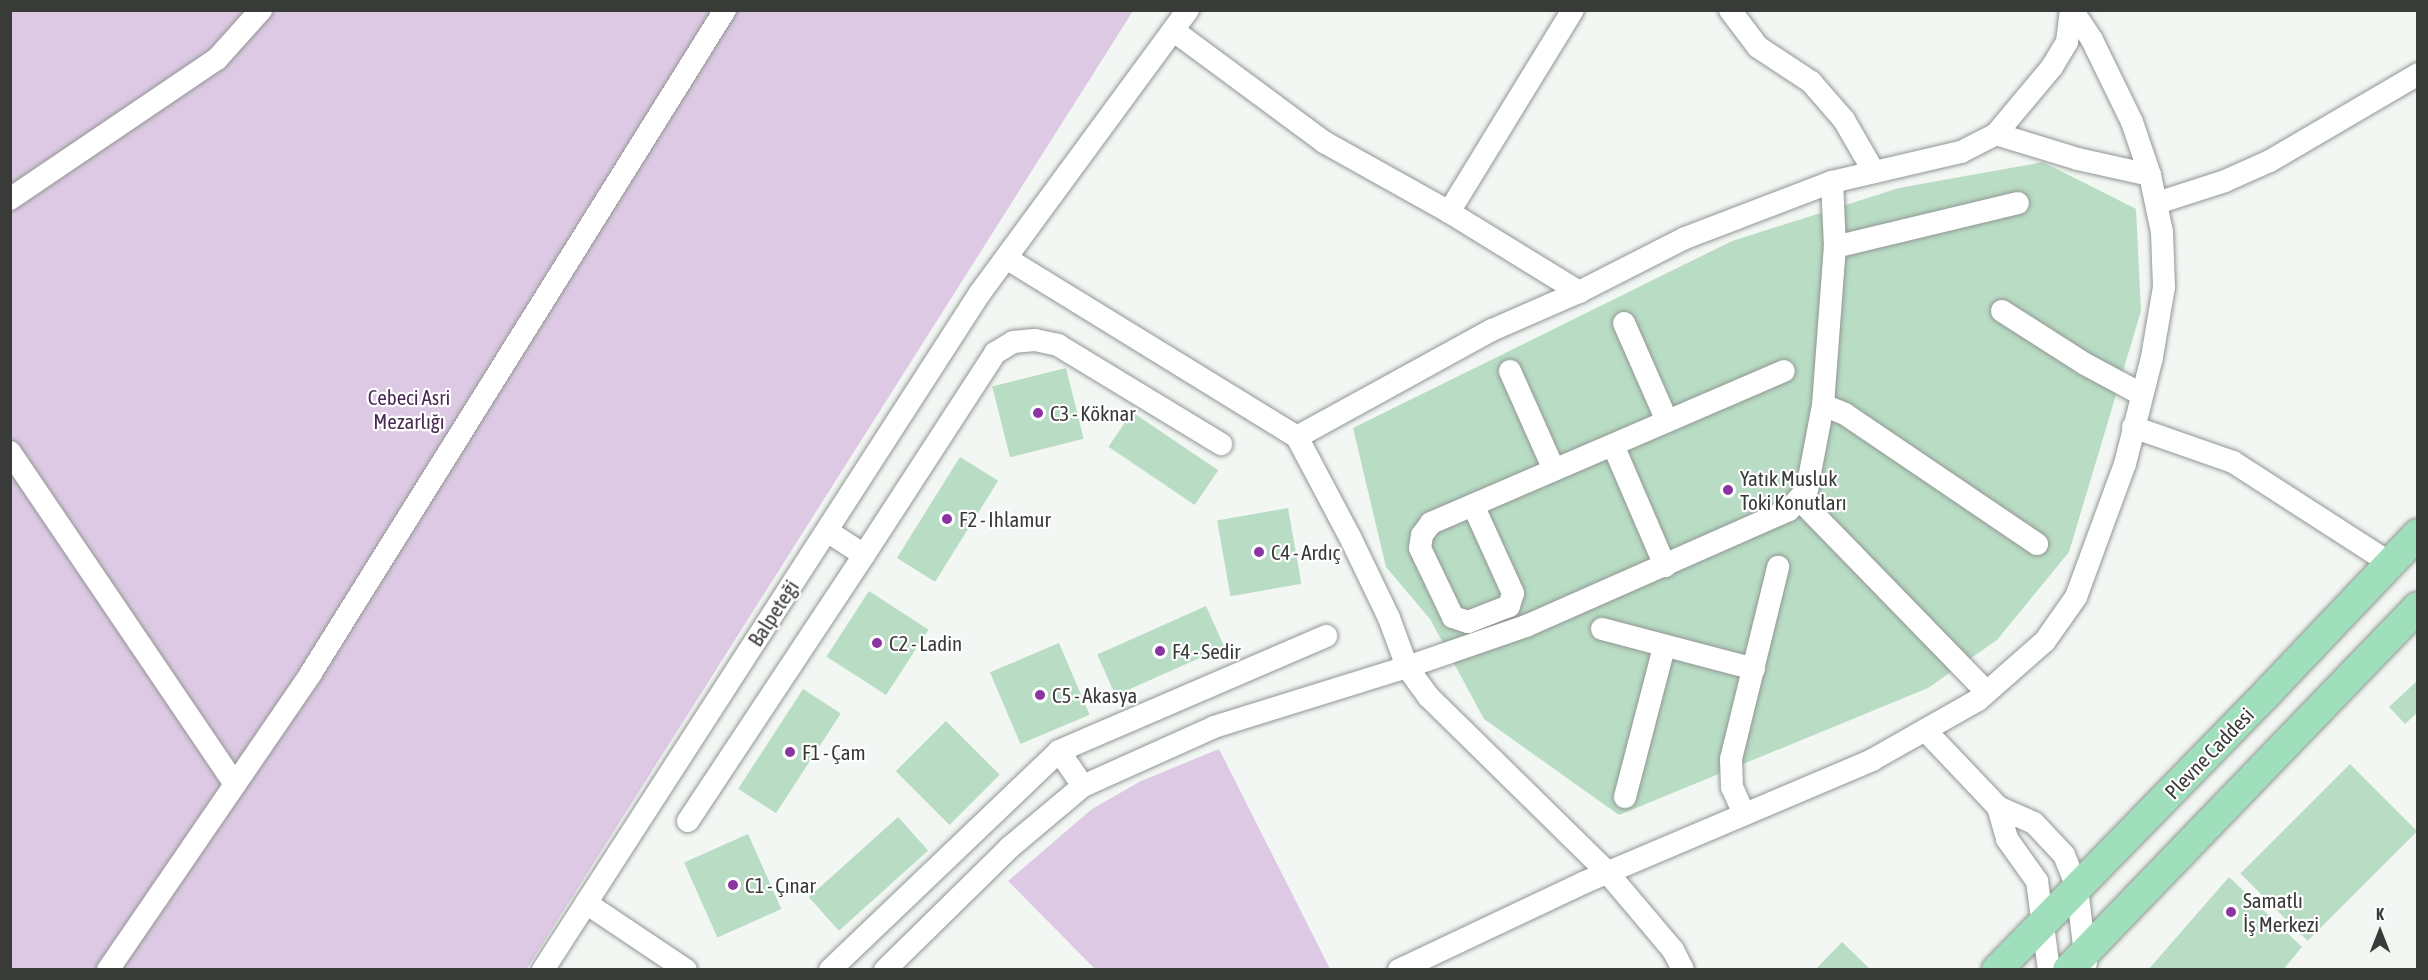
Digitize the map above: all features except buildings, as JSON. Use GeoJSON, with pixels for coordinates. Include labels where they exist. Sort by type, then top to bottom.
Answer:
{"type":"FeatureCollection","features":[{"type":"Feature","properties":{"kind":"main road","name":"Plevne Caddesi"},"geometry":{"type":"LineString","coordinates":[[1997,969],[2269,692],[2418,534]]}},
{"type":"Feature","properties":{"kind":"main road"},"geometry":{"type":"LineString","coordinates":[[2080,964],[2417,609]]}},
{"type":"Feature","properties":{"kind":"street"},"geometry":{"type":"LineString","coordinates":[[10,199],[218,59],[261,10]]}},
{"type":"Feature","properties":{"kind":"street"},"geometry":{"type":"LineString","coordinates":[[108,969],[311,673],[725,10]]}},
{"type":"Feature","properties":{"kind":"street","name":"Balpeteği"},"geometry":{"type":"LineString","coordinates":[[543,969],[1005,258],[1188,10]]}},
{"type":"Feature","properties":{"kind":"street"},"geometry":{"type":"LineString","coordinates":[[1449,212],[1573,10]]}},
{"type":"Feature","properties":{"kind":"street"},"geometry":{"type":"LineString","coordinates":[[1730,10],[1758,47],[1811,82],[1844,120],[1874,172]]}},
{"type":"Feature","properties":{"kind":"street"},"geometry":{"type":"LineString","coordinates":[[1297,436],[1492,330],[1579,292],[1685,238],[1832,182],[1961,152],[1996,134],[2052,67],[2067,42],[2071,10]]}},
{"type":"Feature","properties":{"kind":"street"},"geometry":{"type":"LineString","coordinates":[[1399,969],[1607,873],[1872,760],[1987,692],[2045,641],[2076,597],[2125,464],[2152,357],[2164,287],[2162,232],[2150,175],[2132,122],[2092,40],[2071,10]]}},
{"type":"Feature","properties":{"kind":"street"},"geometry":{"type":"LineString","coordinates":[[1174,31],[1324,142],[1449,212],[1579,292]]}},
{"type":"Feature","properties":{"kind":"street"},"geometry":{"type":"LineString","coordinates":[[2157,203],[2226,181],[2270,160],[2418,74]]}},
{"type":"Feature","properties":{"kind":"street"},"geometry":{"type":"LineString","coordinates":[[1996,134],[2078,159],[2150,175]]}},
{"type":"Feature","properties":{"kind":"street"},"geometry":{"type":"LineString","coordinates":[[885,969],[1010,848],[1083,786],[1214,726],[1407,667],[1526,626],[1789,510],[1807,489],[1823,405],[1834,247],[1832,182]]}},
{"type":"Feature","properties":{"kind":"street"},"geometry":{"type":"LineString","coordinates":[[1834,247],[2018,203]]}},
{"type":"Feature","properties":{"kind":"street"},"geometry":{"type":"LineString","coordinates":[[1005,258],[1297,436],[1389,618],[1407,667],[1429,697],[1607,873],[1673,950],[1683,969]]}},
{"type":"Feature","properties":{"kind":"street"},"geometry":{"type":"LineString","coordinates":[[2002,311],[2085,364],[2141,394]]}},
{"type":"Feature","properties":{"kind":"street"},"geometry":{"type":"LineString","coordinates":[[1624,323],[1667,421]]}},
{"type":"Feature","properties":{"kind":"street"},"geometry":{"type":"LineString","coordinates":[[688,821],[995,353],[1013,342],[1035,340],[1058,345],[1221,444]]}},
{"type":"Feature","properties":{"kind":"street"},"geometry":{"type":"LineString","coordinates":[[1473,505],[1513,593],[1509,606],[1468,622],[1453,617],[1419,548],[1422,535],[1431,523],[1784,371]]}},
{"type":"Feature","properties":{"kind":"street"},"geometry":{"type":"LineString","coordinates":[[1510,372],[1554,470]]}},
{"type":"Feature","properties":{"kind":"street"},"geometry":{"type":"LineString","coordinates":[[1823,405],[1845,414],[2037,544]]}},
{"type":"Feature","properties":{"kind":"street"},"geometry":{"type":"LineString","coordinates":[[2133,427],[2233,462],[2390,563]]}},
{"type":"Feature","properties":{"kind":"street"},"geometry":{"type":"LineString","coordinates":[[1612,445],[1665,566]]}},
{"type":"Feature","properties":{"kind":"street"},"geometry":{"type":"LineString","coordinates":[[10,452],[235,784]]}},
{"type":"Feature","properties":{"kind":"street"},"geometry":{"type":"LineString","coordinates":[[1799,499],[1987,692]]}},
{"type":"Feature","properties":{"kind":"street"},"geometry":{"type":"LineString","coordinates":[[827,531],[864,555]]}},
{"type":"Feature","properties":{"kind":"street"},"geometry":{"type":"LineString","coordinates":[[1744,814],[1731,787],[1731,759],[1778,567]]}},
{"type":"Feature","properties":{"kind":"street"},"geometry":{"type":"LineString","coordinates":[[1602,629],[1664,648],[1754,669]]}},
{"type":"Feature","properties":{"kind":"street"},"geometry":{"type":"LineString","coordinates":[[830,969],[1059,751],[1326,636]]}},
{"type":"Feature","properties":{"kind":"street"},"geometry":{"type":"LineString","coordinates":[[1624,797],[1664,648]]}},
{"type":"Feature","properties":{"kind":"street"},"geometry":{"type":"LineString","coordinates":[[1924,730],[1998,807],[2034,823],[2064,855],[2077,888],[2080,964]]}},
{"type":"Feature","properties":{"kind":"street"},"geometry":{"type":"LineString","coordinates":[[1059,751],[1083,786]]}},
{"type":"Feature","properties":{"kind":"street"},"geometry":{"type":"LineString","coordinates":[[1998,807],[2007,839],[2037,881],[2045,921],[2049,969]]}},
{"type":"Feature","properties":{"kind":"street"},"geometry":{"type":"LineString","coordinates":[[586,903],[686,969]]}},
{"type":"Feature","properties":{"kind":"green space","name":"Cebeci Asri Mezarlığı"},"geometry":{"type":"Polygon","coordinates":[[[10,11],[1133,11],[526,970],[11,969],[10,11]]]}},
{"type":"Feature","properties":{"kind":"green space"},"geometry":{"type":"Polygon","coordinates":[[[1219,749],[1330,969],[1095,969],[1008,881],[1092,809],[1141,781],[1219,749]]]}},
{"type":"Feature","properties":{"kind":"place","name":"C3 - Köknar"},"geometry":{"type":"Point","coordinates":[1038,413]}},
{"type":"Feature","properties":{"kind":"place","name":"Yatık Musluk Toki Konutları"},"geometry":{"type":"Point","coordinates":[1728,490]}},
{"type":"Feature","properties":{"kind":"place","name":"F2 - Ihlamur"},"geometry":{"type":"Point","coordinates":[947,519]}},
{"type":"Feature","properties":{"kind":"place","name":"C4 - Ardıç"},"geometry":{"type":"Point","coordinates":[1259,552]}},
{"type":"Feature","properties":{"kind":"place","name":"C2 - Ladin"},"geometry":{"type":"Point","coordinates":[877,643]}},
{"type":"Feature","properties":{"kind":"place","name":"F4 - Sedir"},"geometry":{"type":"Point","coordinates":[1160,651]}},
{"type":"Feature","properties":{"kind":"place","name":"C5 - Akasya"},"geometry":{"type":"Point","coordinates":[1040,695]}},
{"type":"Feature","properties":{"kind":"place","name":"F1 - Çam"},"geometry":{"type":"Point","coordinates":[790,752]}},
{"type":"Feature","properties":{"kind":"place","name":"C1 - Çınar"},"geometry":{"type":"Point","coordinates":[733,885]}},
{"type":"Feature","properties":{"kind":"place","name":"Samatlı İş Merkezi"},"geometry":{"type":"Point","coordinates":[2231,912]}}]}
